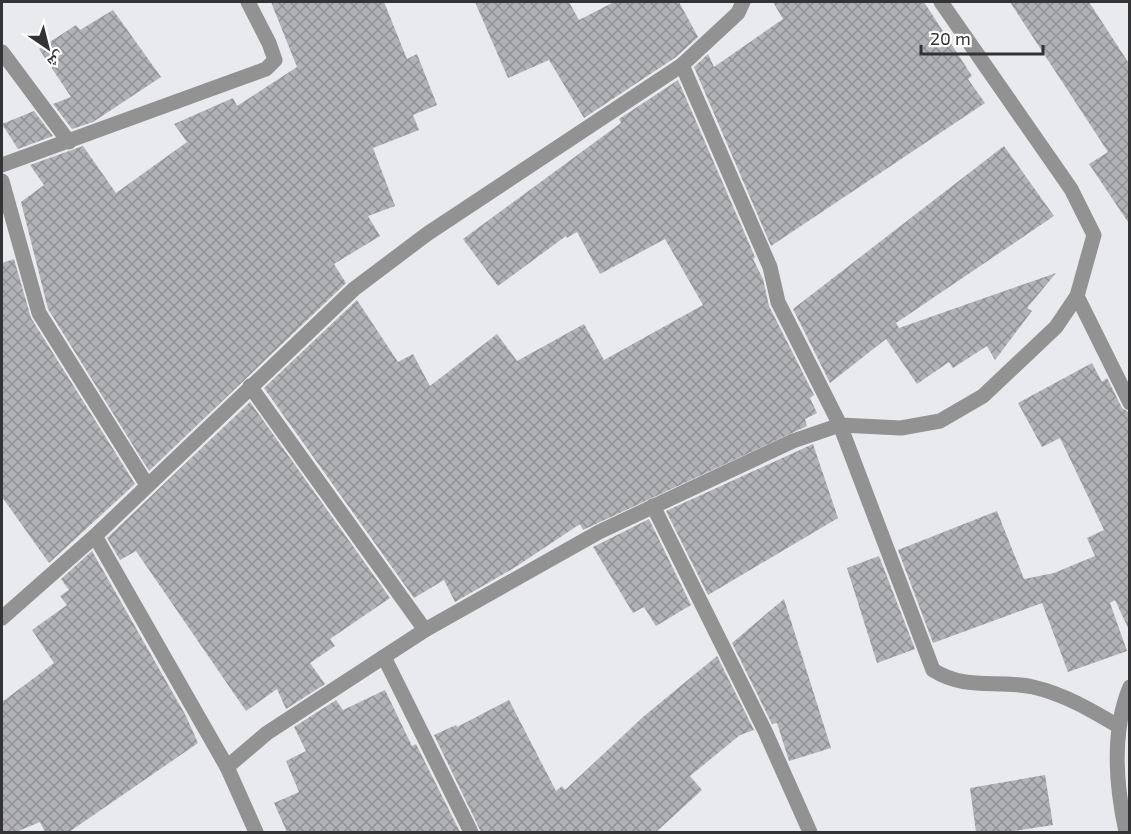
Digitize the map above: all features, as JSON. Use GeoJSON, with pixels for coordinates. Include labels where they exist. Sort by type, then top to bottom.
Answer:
{"type":"FeatureCollection","features":[{"type":"Feature","properties":{"kind":"street"},"geometry":{"type":"LineString","coordinates":[[2,165],[266,69],[274,60],[270,43],[248,2]]}},
{"type":"Feature","properties":{"kind":"street"},"geometry":{"type":"LineString","coordinates":[[2,618],[95,536],[354,289],[418,241],[682,65],[738,13],[743,2]]}},
{"type":"Feature","properties":{"kind":"street"},"geometry":{"type":"LineString","coordinates":[[227,767],[267,733],[424,630],[598,532],[793,441],[840,425],[901,428],[940,421],[983,396],[1056,327],[1077,296],[1094,235],[1071,189],[941,2]]}},
{"type":"Feature","properties":{"kind":"street"},"geometry":{"type":"LineString","coordinates":[[2,52],[69,142]]}},
{"type":"Feature","properties":{"kind":"street"},"geometry":{"type":"LineString","coordinates":[[682,65],[770,267],[778,302],[840,425],[933,670],[949,680],[1032,687],[1082,705],[1118,726]]}},
{"type":"Feature","properties":{"kind":"street"},"geometry":{"type":"LineString","coordinates":[[2,182],[39,313],[147,485]]}},
{"type":"Feature","properties":{"kind":"street"},"geometry":{"type":"LineString","coordinates":[[1077,296],[1130,403]]}},
{"type":"Feature","properties":{"kind":"street"},"geometry":{"type":"LineString","coordinates":[[250,386],[424,630]]}},
{"type":"Feature","properties":{"kind":"street"},"geometry":{"type":"LineString","coordinates":[[653,506],[765,731],[810,832]]}},
{"type":"Feature","properties":{"kind":"street"},"geometry":{"type":"LineString","coordinates":[[95,536],[227,767],[256,832]]}},
{"type":"Feature","properties":{"kind":"street"},"geometry":{"type":"LineString","coordinates":[[384,657],[471,832]]}},
{"type":"Feature","properties":{"kind":"street"},"geometry":{"type":"LineString","coordinates":[[1126,832],[1120,803],[1118,726],[1130,687]]}},
{"type":"Feature","properties":{"kind":"building"},"geometry":{"type":"Polygon","coordinates":[[[271,2],[384,2],[407,59],[417,54],[437,105],[413,115],[419,130],[373,148],[395,206],[368,216],[380,236],[334,264],[346,283],[149,471],[48,309],[21,202],[44,185],[30,165],[83,146],[116,193],[187,142],[174,124],[233,98],[237,106],[297,67],[271,2]]]}},
{"type":"Feature","properties":{"kind":"building"},"geometry":{"type":"Polygon","coordinates":[[[475,2],[569,2],[579,20],[614,2],[679,2],[698,37],[676,57],[584,118],[549,60],[508,78],[475,2]]]}},
{"type":"Feature","properties":{"kind":"building"},"geometry":{"type":"Polygon","coordinates":[[[773,2],[924,2],[972,76],[968,79],[985,103],[771,246],[694,67],[708,54],[714,67],[783,19],[773,2]]]}},
{"type":"Feature","properties":{"kind":"building"},"geometry":{"type":"Polygon","coordinates":[[[1010,2],[1089,2],[1130,65],[1130,225],[1089,164],[1108,152],[1010,2]]]}},
{"type":"Feature","properties":{"kind":"building"},"geometry":{"type":"Polygon","coordinates":[[[113,10],[161,77],[93,122],[72,129],[53,104],[71,97],[39,49],[76,25],[80,30],[113,10]]]}},
{"type":"Feature","properties":{"kind":"building"},"geometry":{"type":"Polygon","coordinates":[[[678,80],[755,257],[753,259],[763,279],[769,306],[814,395],[810,398],[817,413],[805,419],[807,426],[583,530],[580,524],[514,568],[455,602],[444,580],[414,598],[264,388],[357,300],[398,362],[413,354],[430,386],[497,334],[517,361],[584,324],[604,360],[703,305],[665,239],[600,274],[577,232],[567,238],[566,236],[498,286],[463,239],[621,123],[619,119],[678,80]]]}},
{"type":"Feature","properties":{"kind":"building"},"geometry":{"type":"Polygon","coordinates":[[[34,111],[53,136],[18,149],[2,124],[34,111]]]}},
{"type":"Feature","properties":{"kind":"building"},"geometry":{"type":"Polygon","coordinates":[[[1004,146],[1054,216],[896,323],[899,328],[1056,273],[1027,308],[1032,311],[995,360],[987,346],[953,368],[949,362],[917,384],[886,339],[830,383],[793,309],[1004,146]]]}},
{"type":"Feature","properties":{"kind":"building"},"geometry":{"type":"Polygon","coordinates":[[[14,259],[31,318],[135,484],[49,563],[2,497],[2,263],[14,259]]]}},
{"type":"Feature","properties":{"kind":"building"},"geometry":{"type":"Polygon","coordinates":[[[1092,363],[1102,382],[1107,378],[1122,408],[1130,413],[1130,632],[1115,600],[1110,603],[1127,651],[1068,672],[1042,603],[933,643],[898,550],[997,511],[1024,579],[1054,573],[1095,556],[1087,538],[1104,530],[1060,438],[1042,447],[1018,403],[1092,363]]]}},
{"type":"Feature","properties":{"kind":"building"},"geometry":{"type":"Polygon","coordinates":[[[250,402],[390,598],[330,639],[335,646],[310,663],[325,684],[286,709],[277,689],[246,711],[136,551],[120,560],[107,538],[250,402]]]}},
{"type":"Feature","properties":{"kind":"building"},"geometry":{"type":"Polygon","coordinates":[[[813,444],[838,518],[708,595],[666,511],[813,444]]]}},
{"type":"Feature","properties":{"kind":"building"},"geometry":{"type":"Polygon","coordinates":[[[649,519],[691,605],[656,626],[644,607],[633,613],[593,547],[649,519]]]}},
{"type":"Feature","properties":{"kind":"building"},"geometry":{"type":"Polygon","coordinates":[[[92,551],[186,716],[198,743],[69,832],[45,832],[40,822],[16,832],[2,832],[2,702],[54,663],[32,630],[67,605],[60,596],[69,590],[61,579],[92,551]]]}},
{"type":"Feature","properties":{"kind":"building"},"geometry":{"type":"Polygon","coordinates":[[[879,556],[915,649],[877,663],[847,568],[879,556]]]}},
{"type":"Feature","properties":{"kind":"building"},"geometry":{"type":"Polygon","coordinates":[[[784,599],[831,748],[789,761],[777,723],[772,724],[732,643],[784,599]]]}},
{"type":"Feature","properties":{"kind":"building"},"geometry":{"type":"Polygon","coordinates":[[[717,656],[754,730],[740,735],[690,776],[702,790],[656,832],[481,832],[434,735],[456,725],[457,727],[509,700],[556,791],[562,786],[565,790],[643,717],[717,656]]]}},
{"type":"Feature","properties":{"kind":"building"},"geometry":{"type":"Polygon","coordinates":[[[385,690],[412,746],[416,744],[460,832],[287,832],[274,803],[299,792],[286,761],[306,751],[294,727],[336,700],[343,710],[385,690]]]}},
{"type":"Feature","properties":{"kind":"building"},"geometry":{"type":"Polygon","coordinates":[[[1045,775],[1053,825],[1007,832],[976,832],[970,788],[1045,775]]]}}]}
